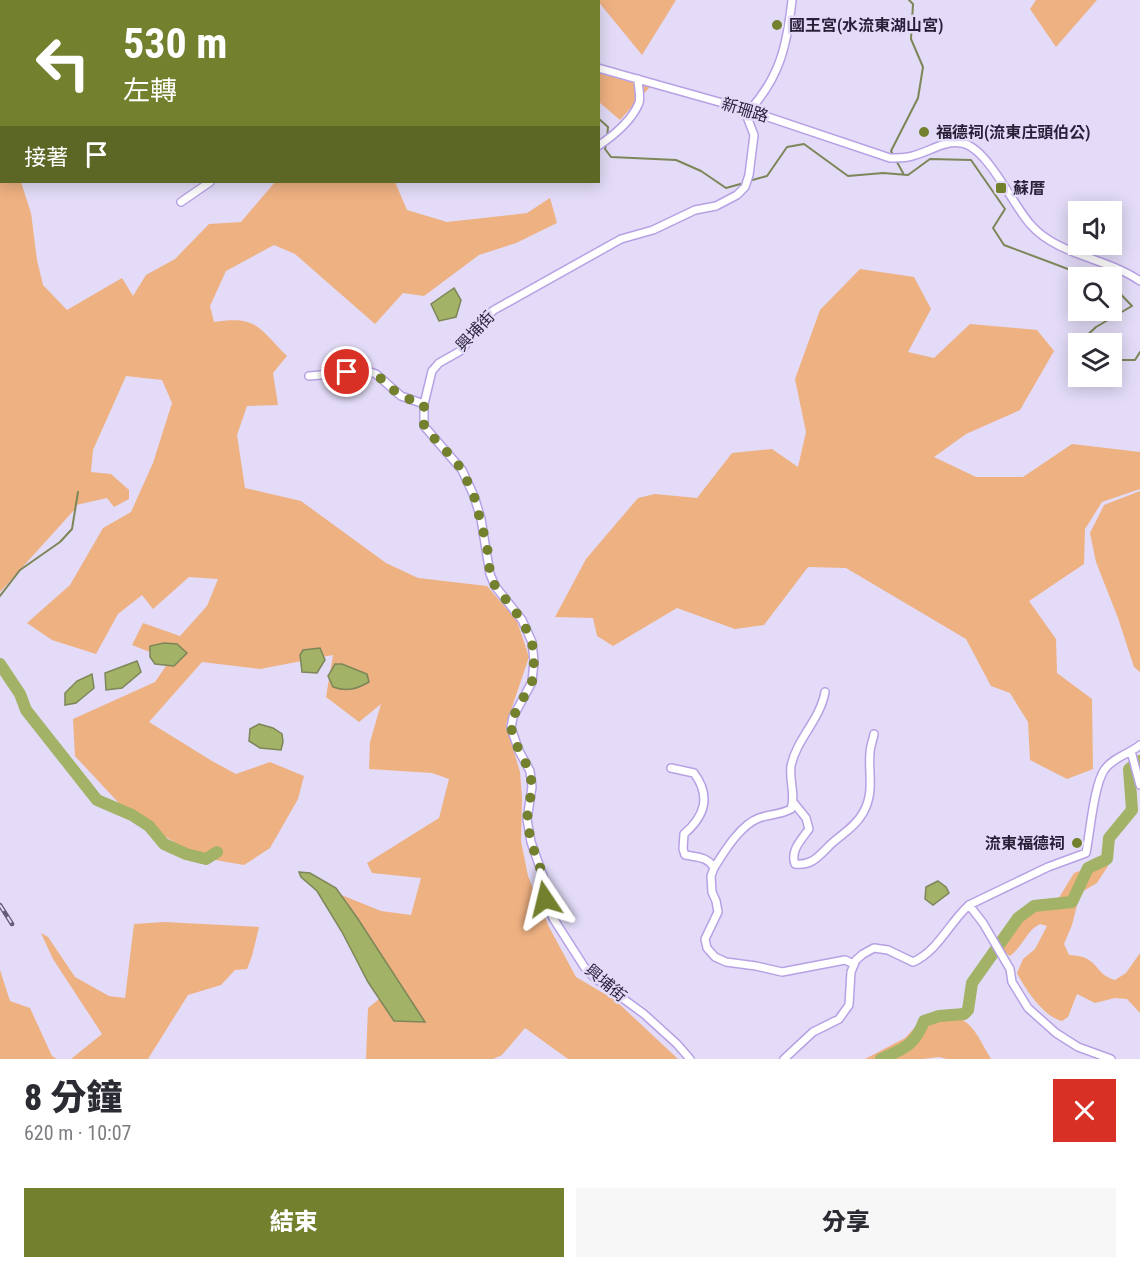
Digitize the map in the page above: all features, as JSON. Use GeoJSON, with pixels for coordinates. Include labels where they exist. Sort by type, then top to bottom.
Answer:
{"type":"FeatureCollection","features":[{"type":"Feature","properties":{"kind":"street"},"geometry":{"type":"LineString","coordinates":[[746,110],[762,97],[776,75],[788,30],[792,0]]}},
{"type":"Feature","properties":{"kind":"street","name":"新珊路"},"geometry":{"type":"LineString","coordinates":[[600,69],[746,110],[890,158],[907,158],[947,143],[962,143],[976,150],[1031,226],[1052,242],[1113,265],[1140,281]]}},
{"type":"Feature","properties":{"kind":"street"},"geometry":{"type":"LineString","coordinates":[[600,144],[615,133],[634,112],[640,101],[638,79]]}},
{"type":"Feature","properties":{"kind":"street","name":"興埔街"},"geometry":{"type":"LineString","coordinates":[[690,1059],[644,1014],[585,968],[553,918],[545,899],[543,876],[531,842],[527,819],[532,787],[530,771],[519,751],[511,728],[513,717],[532,682],[534,661],[532,642],[522,620],[495,586],[490,573],[487,546],[474,496],[462,470],[424,426],[424,404],[432,371],[439,363],[462,350],[484,318],[506,302],[621,238],[653,230],[695,210],[728,201],[745,187],[749,175],[754,135],[746,110]]}},
{"type":"Feature","properties":{"kind":"street"},"geometry":{"type":"LineString","coordinates":[[181,202],[209,183]]}},
{"type":"Feature","properties":{"kind":"street"},"geometry":{"type":"LineString","coordinates":[[309,376],[367,371],[376,374],[400,396],[424,404]]}},
{"type":"Feature","properties":{"kind":"street"},"geometry":{"type":"LineString","coordinates":[[825,692],[824,702],[791,765],[794,802],[791,809],[781,814],[758,818],[750,823],[734,838],[714,868],[711,876],[712,892],[718,912],[705,939],[707,948],[715,957],[726,962],[782,972],[845,960],[854,964]]}},
{"type":"Feature","properties":{"kind":"street"},"geometry":{"type":"LineString","coordinates":[[794,802],[806,818],[809,829],[795,850],[793,859],[795,864],[802,865],[815,861],[849,831],[864,812],[872,782],[870,753],[874,734]]}},
{"type":"Feature","properties":{"kind":"street"},"geometry":{"type":"LineString","coordinates":[[784,1059],[813,1032],[839,1019],[849,1005],[851,972],[854,964],[863,954],[874,948],[888,950],[913,962],[929,953],[958,915],[969,905],[1048,867],[1086,853],[1103,771],[1115,759],[1140,745]]}},
{"type":"Feature","properties":{"kind":"street"},"geometry":{"type":"LineString","coordinates":[[1131,751],[1140,785]]}},
{"type":"Feature","properties":{"kind":"street"},"geometry":{"type":"LineString","coordinates":[[671,768],[694,772],[700,781],[704,795],[702,811],[697,822],[684,834],[685,855],[701,857],[711,862],[714,868]]}},
{"type":"Feature","properties":{"kind":"street"},"geometry":{"type":"LineString","coordinates":[[969,905],[983,923],[1010,969],[1012,982],[1028,1008],[1056,1033],[1078,1047],[1111,1059]]}},
{"type":"Feature","properties":{"kind":"shaded area"},"geometry":{"type":"Polygon","coordinates":[[[600,0],[676,0],[642,55],[600,4],[600,0]]]}},
{"type":"Feature","properties":{"kind":"shaded area"},"geometry":{"type":"Polygon","coordinates":[[[1036,0],[1097,0],[1056,47],[1030,9],[1036,0]]]}},
{"type":"Feature","properties":{"kind":"shaded area"},"geometry":{"type":"Polygon","coordinates":[[[600,74],[650,87],[620,120],[600,103],[600,74]]]}},
{"type":"Feature","properties":{"kind":"shaded area"},"geometry":{"type":"Polygon","coordinates":[[[0,183],[21,183],[31,213],[37,260],[43,285],[67,310],[122,278],[133,296],[146,275],[175,259],[209,224],[241,222],[274,183],[395,183],[407,210],[447,222],[527,213],[550,198],[557,223],[516,243],[479,255],[424,296],[403,293],[375,324],[295,254],[274,245],[226,271],[210,306],[214,322],[240,320],[249,322],[263,331],[287,356],[273,373],[278,405],[247,406],[237,435],[245,488],[301,501],[386,563],[418,578],[487,586],[517,621],[529,657],[506,725],[520,772],[521,841],[528,876],[549,927],[576,977],[615,1000],[678,1059],[568,1059],[525,1028],[502,1055],[493,1059],[366,1059],[368,1008],[393,988],[329,912],[339,894],[381,911],[411,915],[421,878],[372,873],[367,863],[439,818],[449,779],[432,773],[369,769],[370,742],[381,704],[359,722],[326,697],[333,655],[260,669],[202,662],[149,722],[236,774],[270,762],[304,776],[298,799],[270,848],[244,865],[198,857],[129,814],[75,756],[73,719],[155,682],[170,660],[132,645],[143,623],[180,636],[207,606],[218,579],[189,577],[153,609],[142,595],[118,614],[96,654],[52,640],[27,623],[70,585],[103,528],[131,512],[153,463],[172,403],[162,380],[126,376],[93,450],[91,472],[111,474],[129,490],[129,499],[114,507],[107,498],[76,505],[75,509],[0,592],[0,183]]]}},
{"type":"Feature","properties":{"kind":"shaded area"},"geometry":{"type":"Polygon","coordinates":[[[860,269],[914,277],[931,309],[908,352],[934,358],[970,324],[1037,330],[1054,351],[1020,410],[966,434],[934,457],[976,477],[1023,477],[1072,444],[1140,452],[1140,489],[1102,502],[1085,529],[1084,564],[1029,601],[1056,639],[1057,673],[1092,699],[1093,769],[1067,779],[1030,760],[1028,722],[1010,693],[991,686],[966,639],[846,568],[808,567],[764,625],[735,629],[677,608],[613,646],[597,636],[593,618],[555,617],[586,559],[638,498],[655,494],[697,498],[732,453],[772,449],[798,467],[806,432],[795,379],[820,310],[860,269]]]}},
{"type":"Feature","properties":{"kind":"shaded area"},"geometry":{"type":"Polygon","coordinates":[[[454,288],[461,300],[456,317],[439,321],[431,304],[454,288]]]}},
{"type":"Feature","properties":{"kind":"shaded area"},"geometry":{"type":"Polygon","coordinates":[[[1140,491],[1140,672],[1134,667],[1096,562],[1090,533],[1104,505],[1140,491]]]}},
{"type":"Feature","properties":{"kind":"shaded area"},"geometry":{"type":"Polygon","coordinates":[[[164,643],[177,644],[187,653],[174,666],[155,664],[150,657],[150,646],[164,643]]]}},
{"type":"Feature","properties":{"kind":"shaded area"},"geometry":{"type":"Polygon","coordinates":[[[320,648],[325,660],[317,673],[302,672],[300,655],[303,650],[320,648]]]}},
{"type":"Feature","properties":{"kind":"shaded area"},"geometry":{"type":"Polygon","coordinates":[[[137,661],[141,672],[122,688],[106,690],[105,673],[137,661]]]}},
{"type":"Feature","properties":{"kind":"shaded area"},"geometry":{"type":"Polygon","coordinates":[[[335,664],[342,664],[367,674],[369,682],[352,689],[333,687],[328,676],[335,664]]]}},
{"type":"Feature","properties":{"kind":"shaded area"},"geometry":{"type":"Polygon","coordinates":[[[92,674],[94,688],[76,703],[65,705],[65,693],[77,681],[92,674]]]}},
{"type":"Feature","properties":{"kind":"shaded area"},"geometry":{"type":"Polygon","coordinates":[[[259,724],[273,728],[282,734],[281,750],[260,748],[249,741],[250,729],[259,724]]]}},
{"type":"Feature","properties":{"kind":"shaded area"},"geometry":{"type":"Polygon","coordinates":[[[1105,862],[1108,866],[1097,883],[1080,893],[1072,925],[1064,944],[1069,955],[1092,962],[1105,975],[1115,980],[1126,973],[1140,953],[1140,1013],[1127,999],[1115,998],[1095,1003],[1077,994],[1068,1017],[1062,1021],[1042,1008],[1017,973],[1023,959],[1035,949],[1047,926],[1040,924],[1036,927],[1010,956],[1001,949],[1006,934],[1030,904],[1054,906],[1074,873],[1105,862]]]}},
{"type":"Feature","properties":{"kind":"shaded area"},"geometry":{"type":"Polygon","coordinates":[[[299,872],[310,873],[336,888],[425,1022],[394,1021],[368,982],[317,891],[301,877],[299,872]]]}},
{"type":"Feature","properties":{"kind":"shaded area"},"geometry":{"type":"Polygon","coordinates":[[[938,881],[946,887],[949,893],[933,905],[925,899],[926,887],[938,881]]]}},
{"type":"Feature","properties":{"kind":"shaded area"},"geometry":{"type":"Polygon","coordinates":[[[164,922],[259,927],[247,969],[235,970],[221,985],[188,995],[148,1059],[71,1059],[102,1034],[53,959],[41,933],[48,937],[75,977],[109,996],[125,998],[134,924],[164,922]]]}},
{"type":"Feature","properties":{"kind":"shaded area"},"geometry":{"type":"Polygon","coordinates":[[[0,970],[10,1001],[30,1008],[52,1056],[57,1059],[0,1059],[0,970]]]}},
{"type":"Feature","properties":{"kind":"shaded area"},"geometry":{"type":"Polygon","coordinates":[[[937,1015],[948,1015],[965,1021],[976,1033],[991,1059],[939,1057],[865,1059],[905,1038],[922,1020],[937,1015]]]}},
{"type":"Feature","properties":{"kind":"waterway"},"geometry":{"type":"LineString","coordinates":[[903,173],[891,151],[918,98],[923,67],[911,39],[913,4],[909,0]]}},
{"type":"Feature","properties":{"kind":"waterway"},"geometry":{"type":"LineString","coordinates":[[600,120],[608,127],[607,138]]}},
{"type":"Feature","properties":{"kind":"waterway"},"geometry":{"type":"LineString","coordinates":[[606,144],[605,149],[611,157],[676,160],[701,171],[726,188],[744,183]]}},
{"type":"Feature","properties":{"kind":"waterway"},"geometry":{"type":"LineString","coordinates":[[749,181],[767,176],[787,147],[804,144],[848,176],[883,173],[908,175],[930,159],[971,160],[1005,209],[993,228],[1004,245],[1068,269]]}},
{"type":"Feature","properties":{"kind":"waterway"},"geometry":{"type":"LineString","coordinates":[[1122,296],[1132,306],[1122,312]]}},
{"type":"Feature","properties":{"kind":"waterway"},"geometry":{"type":"LineString","coordinates":[[1090,333],[1106,321]]}},
{"type":"Feature","properties":{"kind":"waterway"},"geometry":{"type":"LineString","coordinates":[[1122,360],[1135,360],[1140,352]]}},
{"type":"Feature","properties":{"kind":"waterway"},"geometry":{"type":"LineString","coordinates":[[0,596],[20,570],[60,542],[72,529],[78,492]]}},
{"type":"Feature","properties":{"kind":"waterway"},"geometry":{"type":"LineString","coordinates":[[0,664],[20,694],[26,710],[97,800],[132,815],[149,826],[164,844],[186,854],[206,859],[217,852]]}},
{"type":"Feature","properties":{"kind":"waterway"},"geometry":{"type":"LineString","coordinates":[[881,1059],[913,1041],[924,1021],[939,1016],[964,1014],[968,1010],[972,983],[1018,918],[1034,906],[1072,902],[1088,868],[1107,859],[1109,838],[1132,810],[1129,769],[1140,761]]}},
{"type":"Feature","properties":{"kind":"railway"},"geometry":{"type":"LineString","coordinates":[[0,905],[12,924]]}},
{"type":"Feature","properties":{"kind":"place","name":"國王宮(水流東湖山宮)"},"geometry":{"type":"Point","coordinates":[777,25]}},
{"type":"Feature","properties":{"kind":"place","name":"福德祠(流東庄頭伯公)"},"geometry":{"type":"Point","coordinates":[924,132]}},
{"type":"Feature","properties":{"kind":"place","name":"蘇厝"},"geometry":{"type":"Point","coordinates":[1001,188]}},
{"type":"Feature","properties":{"kind":"place","name":"流東福德祠"},"geometry":{"type":"Point","coordinates":[1077,843]}},
{"type":"Feature","properties":{"kind":"route"},"geometry":{"type":"LineString","coordinates":[[347,372],[367,371],[376,374],[400,396],[424,404],[424,426],[462,470],[474,496],[487,546],[490,573],[495,586],[522,620],[532,642],[534,674],[513,717],[511,728],[519,751],[530,771],[532,787],[527,819],[531,842],[543,876],[545,899]]}}]}
